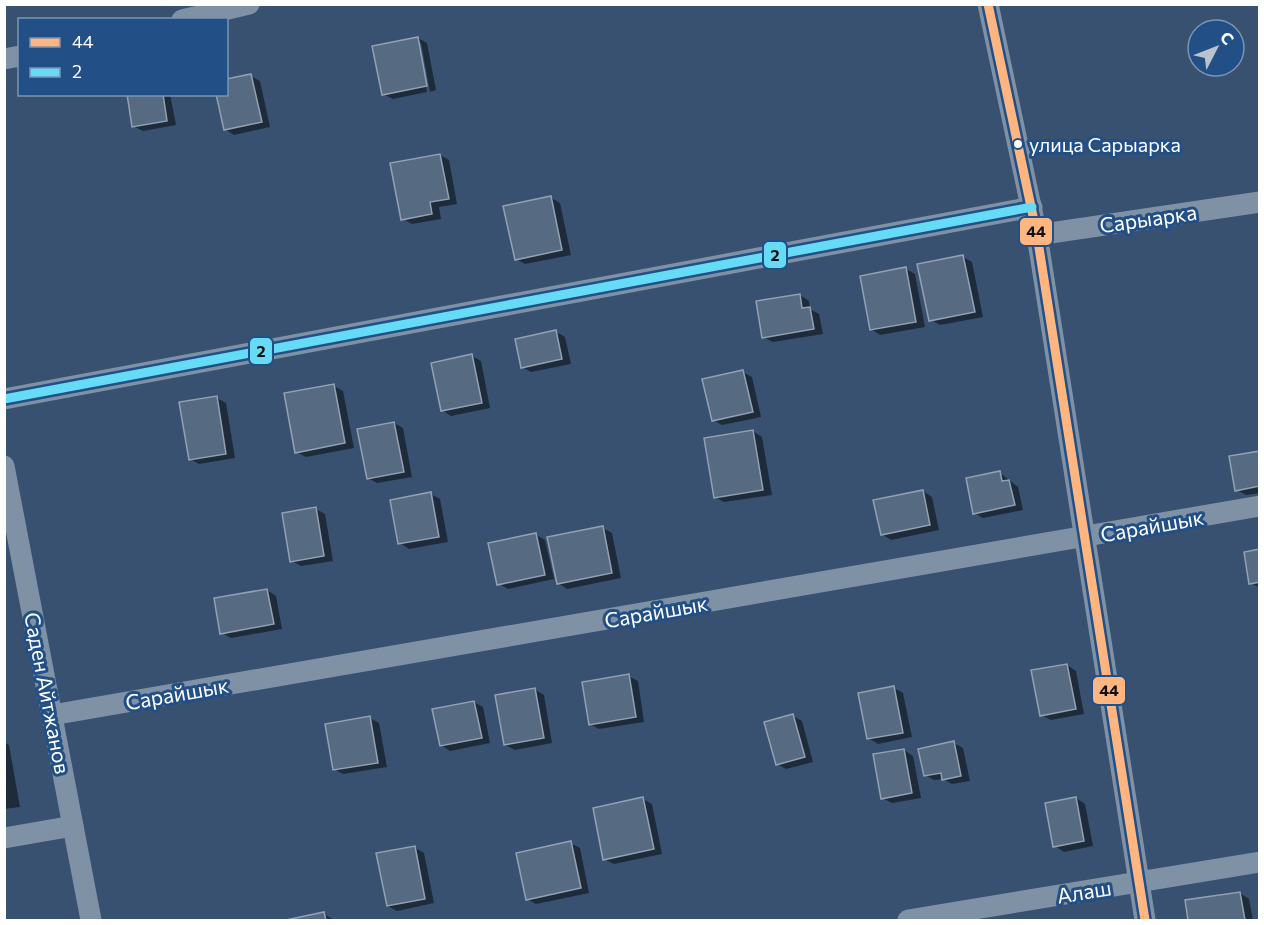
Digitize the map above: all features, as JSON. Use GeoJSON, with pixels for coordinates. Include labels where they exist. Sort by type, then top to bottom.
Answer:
{"type":"FeatureCollection","features":[{"type":"Feature","properties":{"kind":"street"},"geometry":{"type":"LineString","coordinates":[[190,18],[249,4]]}},
{"type":"Feature","properties":{"kind":"street"},"geometry":{"type":"LineString","coordinates":[[988,4],[1037,235],[1145,921]]}},
{"type":"Feature","properties":{"kind":"street","name":"Сарыарка"},"geometry":{"type":"LineString","coordinates":[[1037,235],[1260,202]]}},
{"type":"Feature","properties":{"kind":"street"},"geometry":{"type":"LineString","coordinates":[[4,399],[1032,207]]}},
{"type":"Feature","properties":{"kind":"street","name":"Саден Айтжанов"},"geometry":{"type":"LineString","coordinates":[[4,466],[7,492],[91,921]]}},
{"type":"Feature","properties":{"kind":"street","name":"Сарайшык"},"geometry":{"type":"LineString","coordinates":[[52,715],[1260,507]]}},
{"type":"Feature","properties":{"kind":"street"},"geometry":{"type":"LineString","coordinates":[[4,838],[73,826]]}},
{"type":"Feature","properties":{"kind":"street","name":"Алаш"},"geometry":{"type":"LineString","coordinates":[[908,921],[1260,862]]}},
{"type":"Feature","properties":{"kind":"building"},"geometry":{"type":"Polygon","coordinates":[[[418,37],[427,86],[382,95],[372,46],[418,37]]]}},
{"type":"Feature","properties":{"kind":"building"},"geometry":{"type":"Polygon","coordinates":[[[251,74],[262,122],[224,130],[216,96],[228,96],[228,79],[251,74]]]}},
{"type":"Feature","properties":{"kind":"building"},"geometry":{"type":"Polygon","coordinates":[[[127,96],[163,96],[167,121],[132,127],[127,96]]]}},
{"type":"Feature","properties":{"kind":"building"},"geometry":{"type":"Polygon","coordinates":[[[440,154],[449,199],[430,202],[432,214],[401,220],[390,163],[440,154]]]}},
{"type":"Feature","properties":{"kind":"building"},"geometry":{"type":"Polygon","coordinates":[[[551,196],[562,250],[515,260],[503,206],[551,196]]]}},
{"type":"Feature","properties":{"kind":"building"},"geometry":{"type":"Polygon","coordinates":[[[963,255],[975,312],[929,321],[917,264],[963,255]]]}},
{"type":"Feature","properties":{"kind":"building"},"geometry":{"type":"Polygon","coordinates":[[[906,267],[916,322],[870,330],[860,276],[906,267]]]}},
{"type":"Feature","properties":{"kind":"building"},"geometry":{"type":"Polygon","coordinates":[[[800,294],[802,308],[810,307],[814,329],[762,338],[756,301],[800,294]]]}},
{"type":"Feature","properties":{"kind":"building"},"geometry":{"type":"Polygon","coordinates":[[[556,330],[562,359],[521,368],[515,339],[556,330]]]}},
{"type":"Feature","properties":{"kind":"building"},"geometry":{"type":"Polygon","coordinates":[[[472,354],[482,403],[441,411],[431,363],[472,354]]]}},
{"type":"Feature","properties":{"kind":"building"},"geometry":{"type":"Polygon","coordinates":[[[743,370],[753,412],[712,421],[702,379],[743,370]]]}},
{"type":"Feature","properties":{"kind":"building"},"geometry":{"type":"Polygon","coordinates":[[[334,384],[345,443],[295,453],[284,393],[334,384]]]}},
{"type":"Feature","properties":{"kind":"building"},"geometry":{"type":"Polygon","coordinates":[[[217,396],[226,454],[189,460],[179,402],[217,396]]]}},
{"type":"Feature","properties":{"kind":"building"},"geometry":{"type":"Polygon","coordinates":[[[394,422],[404,472],[367,479],[357,429],[394,422]]]}},
{"type":"Feature","properties":{"kind":"building"},"geometry":{"type":"Polygon","coordinates":[[[753,430],[763,490],[714,498],[704,438],[753,430]]]}},
{"type":"Feature","properties":{"kind":"building"},"geometry":{"type":"Polygon","coordinates":[[[1260,451],[1260,486],[1235,491],[1229,456],[1260,451]]]}},
{"type":"Feature","properties":{"kind":"building"},"geometry":{"type":"Polygon","coordinates":[[[1000,471],[1002,481],[1009,480],[1015,505],[973,514],[966,478],[1000,471]]]}},
{"type":"Feature","properties":{"kind":"building"},"geometry":{"type":"Polygon","coordinates":[[[923,490],[930,525],[881,535],[873,500],[923,490]]]}},
{"type":"Feature","properties":{"kind":"building"},"geometry":{"type":"Polygon","coordinates":[[[431,492],[439,537],[398,544],[390,500],[431,492]]]}},
{"type":"Feature","properties":{"kind":"building"},"geometry":{"type":"Polygon","coordinates":[[[316,507],[324,556],[290,562],[282,513],[316,507]]]}},
{"type":"Feature","properties":{"kind":"building"},"geometry":{"type":"Polygon","coordinates":[[[603,526],[612,573],[557,584],[547,537],[603,526]]]}},
{"type":"Feature","properties":{"kind":"building"},"geometry":{"type":"Polygon","coordinates":[[[536,533],[545,575],[497,585],[488,543],[536,533]]]}},
{"type":"Feature","properties":{"kind":"building"},"geometry":{"type":"Polygon","coordinates":[[[1260,549],[1260,582],[1249,584],[1244,552],[1260,549]]]}},
{"type":"Feature","properties":{"kind":"building"},"geometry":{"type":"Polygon","coordinates":[[[267,589],[274,624],[220,634],[214,598],[267,589]]]}},
{"type":"Feature","properties":{"kind":"building"},"geometry":{"type":"Polygon","coordinates":[[[1067,664],[1076,709],[1040,716],[1031,670],[1067,664]]]}},
{"type":"Feature","properties":{"kind":"building"},"geometry":{"type":"Polygon","coordinates":[[[629,674],[636,717],[589,725],[582,682],[629,674]]]}},
{"type":"Feature","properties":{"kind":"building"},"geometry":{"type":"Polygon","coordinates":[[[894,686],[903,733],[867,739],[858,693],[894,686]]]}},
{"type":"Feature","properties":{"kind":"building"},"geometry":{"type":"Polygon","coordinates":[[[535,688],[544,738],[504,745],[495,695],[535,688]]]}},
{"type":"Feature","properties":{"kind":"building"},"geometry":{"type":"Polygon","coordinates":[[[474,701],[482,738],[440,746],[432,709],[474,701]]]}},
{"type":"Feature","properties":{"kind":"building"},"geometry":{"type":"Polygon","coordinates":[[[793,714],[805,757],[776,765],[764,722],[793,714]]]}},
{"type":"Feature","properties":{"kind":"building"},"geometry":{"type":"Polygon","coordinates":[[[370,716],[378,763],[333,770],[325,724],[370,716]]]}},
{"type":"Feature","properties":{"kind":"building"},"geometry":{"type":"Polygon","coordinates":[[[954,741],[961,776],[942,780],[941,773],[924,776],[918,749],[954,741]]]}},
{"type":"Feature","properties":{"kind":"building"},"geometry":{"type":"Polygon","coordinates":[[[904,749],[912,793],[881,799],[873,754],[904,749]]]}},
{"type":"Feature","properties":{"kind":"building"},"geometry":{"type":"Polygon","coordinates":[[[643,797],[654,849],[603,860],[593,808],[643,797]]]}},
{"type":"Feature","properties":{"kind":"building"},"geometry":{"type":"Polygon","coordinates":[[[1076,797],[1084,841],[1053,847],[1045,803],[1076,797]]]}},
{"type":"Feature","properties":{"kind":"building"},"geometry":{"type":"Polygon","coordinates":[[[571,841],[581,888],[526,900],[516,853],[571,841]]]}},
{"type":"Feature","properties":{"kind":"building"},"geometry":{"type":"Polygon","coordinates":[[[415,846],[425,899],[387,906],[376,853],[415,846]]]}},
{"type":"Feature","properties":{"kind":"building"},"geometry":{"type":"Polygon","coordinates":[[[1240,892],[1245,920],[1188,920],[1185,900],[1240,892]]]}},
{"type":"Feature","properties":{"kind":"building"},"geometry":{"type":"Polygon","coordinates":[[[324,912],[326,920],[286,920],[324,912]]]}},
{"type":"Feature","properties":{"kind":"transit line","name":"44"},"geometry":{"type":"LineString","coordinates":[[988,4],[1037,235],[1145,920]]}},
{"type":"Feature","properties":{"kind":"transit line","name":"2"},"geometry":{"type":"LineString","coordinates":[[4,399],[1032,207]]}},
{"type":"Feature","properties":{"kind":"place","name":"улица Сарыарка"},"geometry":{"type":"Point","coordinates":[1018,144]}}]}
